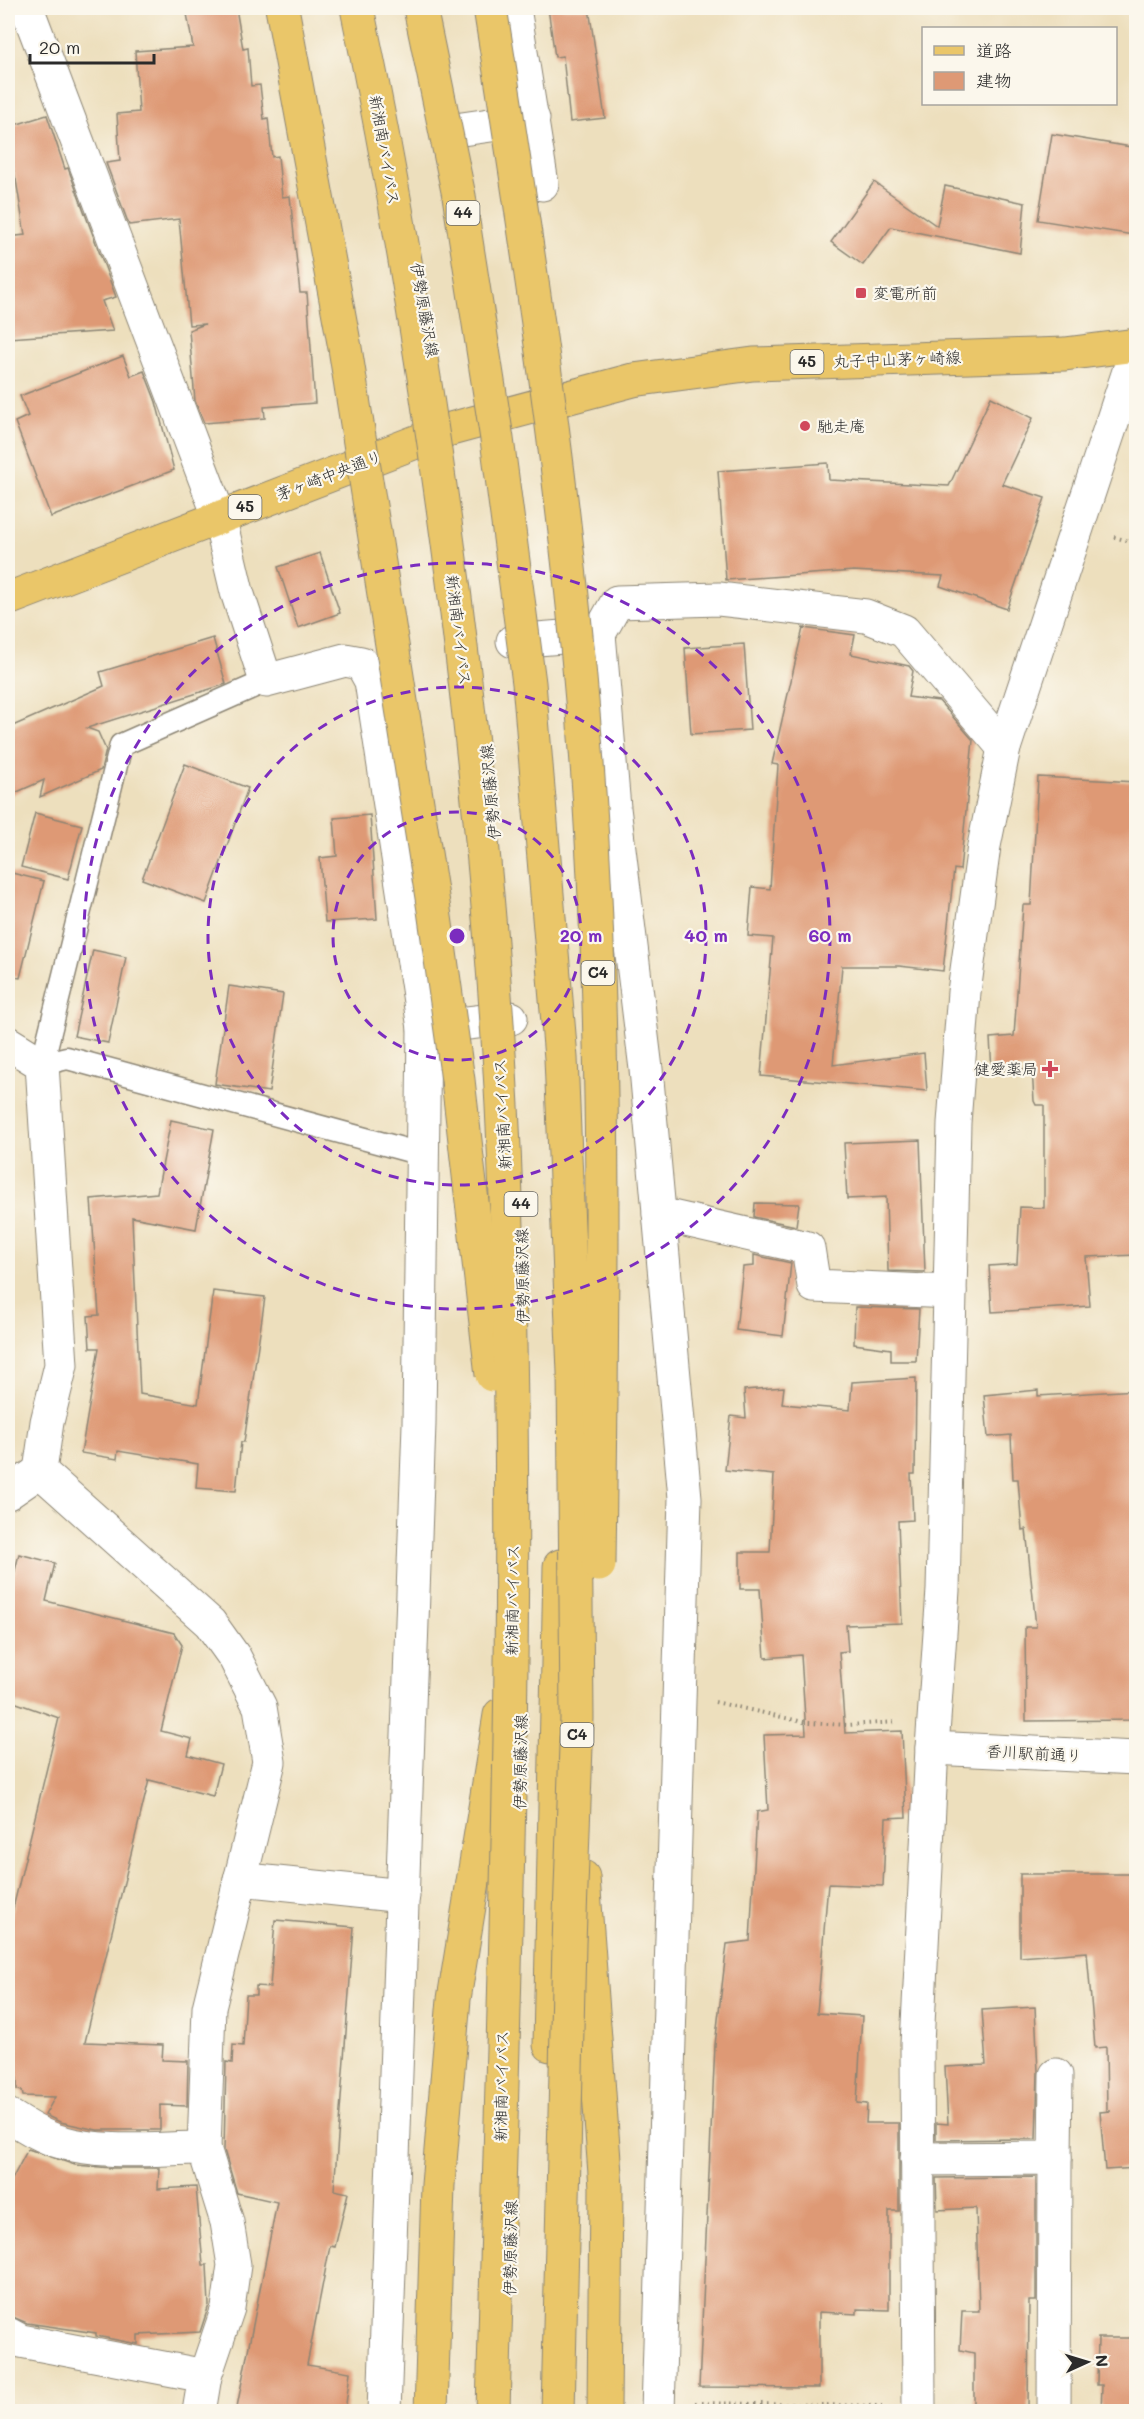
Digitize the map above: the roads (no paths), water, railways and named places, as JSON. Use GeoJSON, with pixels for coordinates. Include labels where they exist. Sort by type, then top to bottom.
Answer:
{"type":"FeatureCollection","features":[{"type":"Feature","properties":{"kind":"main road"},"geometry":{"type":"LineString","coordinates":[[282,8],[345,348],[434,910],[458,1080],[519,1567],[454,1999],[438,2185],[431,2412]]}},
{"type":"Feature","properties":{"kind":"main road","name":"新湘南バイパス"},"geometry":{"type":"LineString","coordinates":[[357,8],[418,334],[471,726],[493,950],[501,1073],[519,1567],[493,2412]]}},
{"type":"Feature","properties":{"kind":"main road","name":"伊勢原藤沢線"},"geometry":{"type":"LineString","coordinates":[[371,8],[447,430],[482,703],[510,1018],[520,1186],[519,1567],[506,2412]]}},
{"type":"Feature","properties":{"kind":"main road","name":"C4"},"geometry":{"type":"LineString","coordinates":[[420,8],[459,196],[497,439],[529,682],[561,1058],[574,1372],[578,1718],[569,1944],[558,2412]]}},
{"type":"Feature","properties":{"kind":"main road","name":"伊勢原藤沢線"},"geometry":{"type":"LineString","coordinates":[[434,8],[455,130],[484,419],[513,641],[530,816],[547,1059],[553,1188],[560,1573],[542,2412]]}},
{"type":"Feature","properties":{"kind":"main road","name":"C4"},"geometry":{"type":"LineString","coordinates":[[490,8],[531,262],[570,558],[593,857],[599,991],[603,1269],[599,1576],[590,1792],[569,1944]]}},
{"type":"Feature","properties":{"kind":"main road","name":"丸子中山茅ヶ崎線"},"geometry":{"type":"LineString","coordinates":[[484,419],[633,380],[753,364],[1065,354],[1137,345]]}},
{"type":"Feature","properties":{"kind":"main road","name":"茅ヶ崎中央通り"},"geometry":{"type":"LineString","coordinates":[[8,600],[219,516],[447,430],[484,419]]}},
{"type":"Feature","properties":{"kind":"main road"},"geometry":{"type":"LineString","coordinates":[[560,1573],[606,2187],[604,2412]]}},
{"type":"Feature","properties":{"kind":"street"},"geometry":{"type":"LineString","coordinates":[[514,8],[542,184]]}},
{"type":"Feature","properties":{"kind":"street"},"geometry":{"type":"LineString","coordinates":[[23,25],[219,516],[237,592],[266,681],[345,660],[361,663],[371,681],[424,1028],[419,1424],[384,2412]]}},
{"type":"Feature","properties":{"kind":"street"},"geometry":{"type":"LineString","coordinates":[[455,130],[533,119]]}},
{"type":"Feature","properties":{"kind":"street"},"geometry":{"type":"LineString","coordinates":[[919,2409],[917,2044],[943,1590],[954,1123],[964,992],[984,846],[1004,748],[1137,350]]}},
{"type":"Feature","properties":{"kind":"street"},"geometry":{"type":"LineString","coordinates":[[658,2407],[685,1498],[646,1069],[614,808],[598,634],[617,602],[719,599],[866,616],[903,631],[1004,748]]}},
{"type":"Feature","properties":{"kind":"street"},"geometry":{"type":"LineString","coordinates":[[513,641],[598,634]]}},
{"type":"Feature","properties":{"kind":"street"},"geometry":{"type":"LineString","coordinates":[[424,1028],[510,1018]]}},
{"type":"Feature","properties":{"kind":"street"},"geometry":{"type":"LineString","coordinates":[[8,1043],[42,1064],[61,1365],[47,1422],[40,1471],[8,1493]]}},
{"type":"Feature","properties":{"kind":"street"},"geometry":{"type":"LineString","coordinates":[[659,1214],[808,1248],[814,1286],[950,1292]]}},
{"type":"Feature","properties":{"kind":"street"},"geometry":{"type":"LineString","coordinates":[[40,1471],[210,1623],[235,1658],[260,1707],[269,1762],[209,2008],[204,2148],[227,2222],[234,2265],[228,2308],[205,2376],[199,2412]]}},
{"type":"Feature","properties":{"kind":"street","name":"香川駅前通り"},"geometry":{"type":"LineString","coordinates":[[933,1734],[1137,1758]]}},
{"type":"Feature","properties":{"kind":"street"},"geometry":{"type":"LineString","coordinates":[[240,1879],[403,1896]]}},
{"type":"Feature","properties":{"kind":"street"},"geometry":{"type":"LineString","coordinates":[[1054,2412],[1056,2075]]}},
{"type":"Feature","properties":{"kind":"street"},"geometry":{"type":"LineString","coordinates":[[8,2115],[30,2129],[60,2142],[97,2148],[204,2148]]}},
{"type":"Feature","properties":{"kind":"street"},"geometry":{"type":"LineString","coordinates":[[917,2159],[1055,2158]]}},
{"type":"Feature","properties":{"kind":"street"},"geometry":{"type":"LineString","coordinates":[[8,2334],[21,2341],[205,2376]]}},
{"type":"Feature","properties":{"kind":"lane"},"geometry":{"type":"LineString","coordinates":[[266,681],[121,745],[42,1064],[67,1058],[421,1154]]}},
{"type":"Feature","properties":{"kind":"place","name":"変電所前"},"geometry":{"type":"Point","coordinates":[861,293]}},
{"type":"Feature","properties":{"kind":"place","name":"馳走庵"},"geometry":{"type":"Point","coordinates":[805,426]}},
{"type":"Feature","properties":{"kind":"place","name":"健愛薬局"},"geometry":{"type":"Point","coordinates":[1050,1069]}}]}
